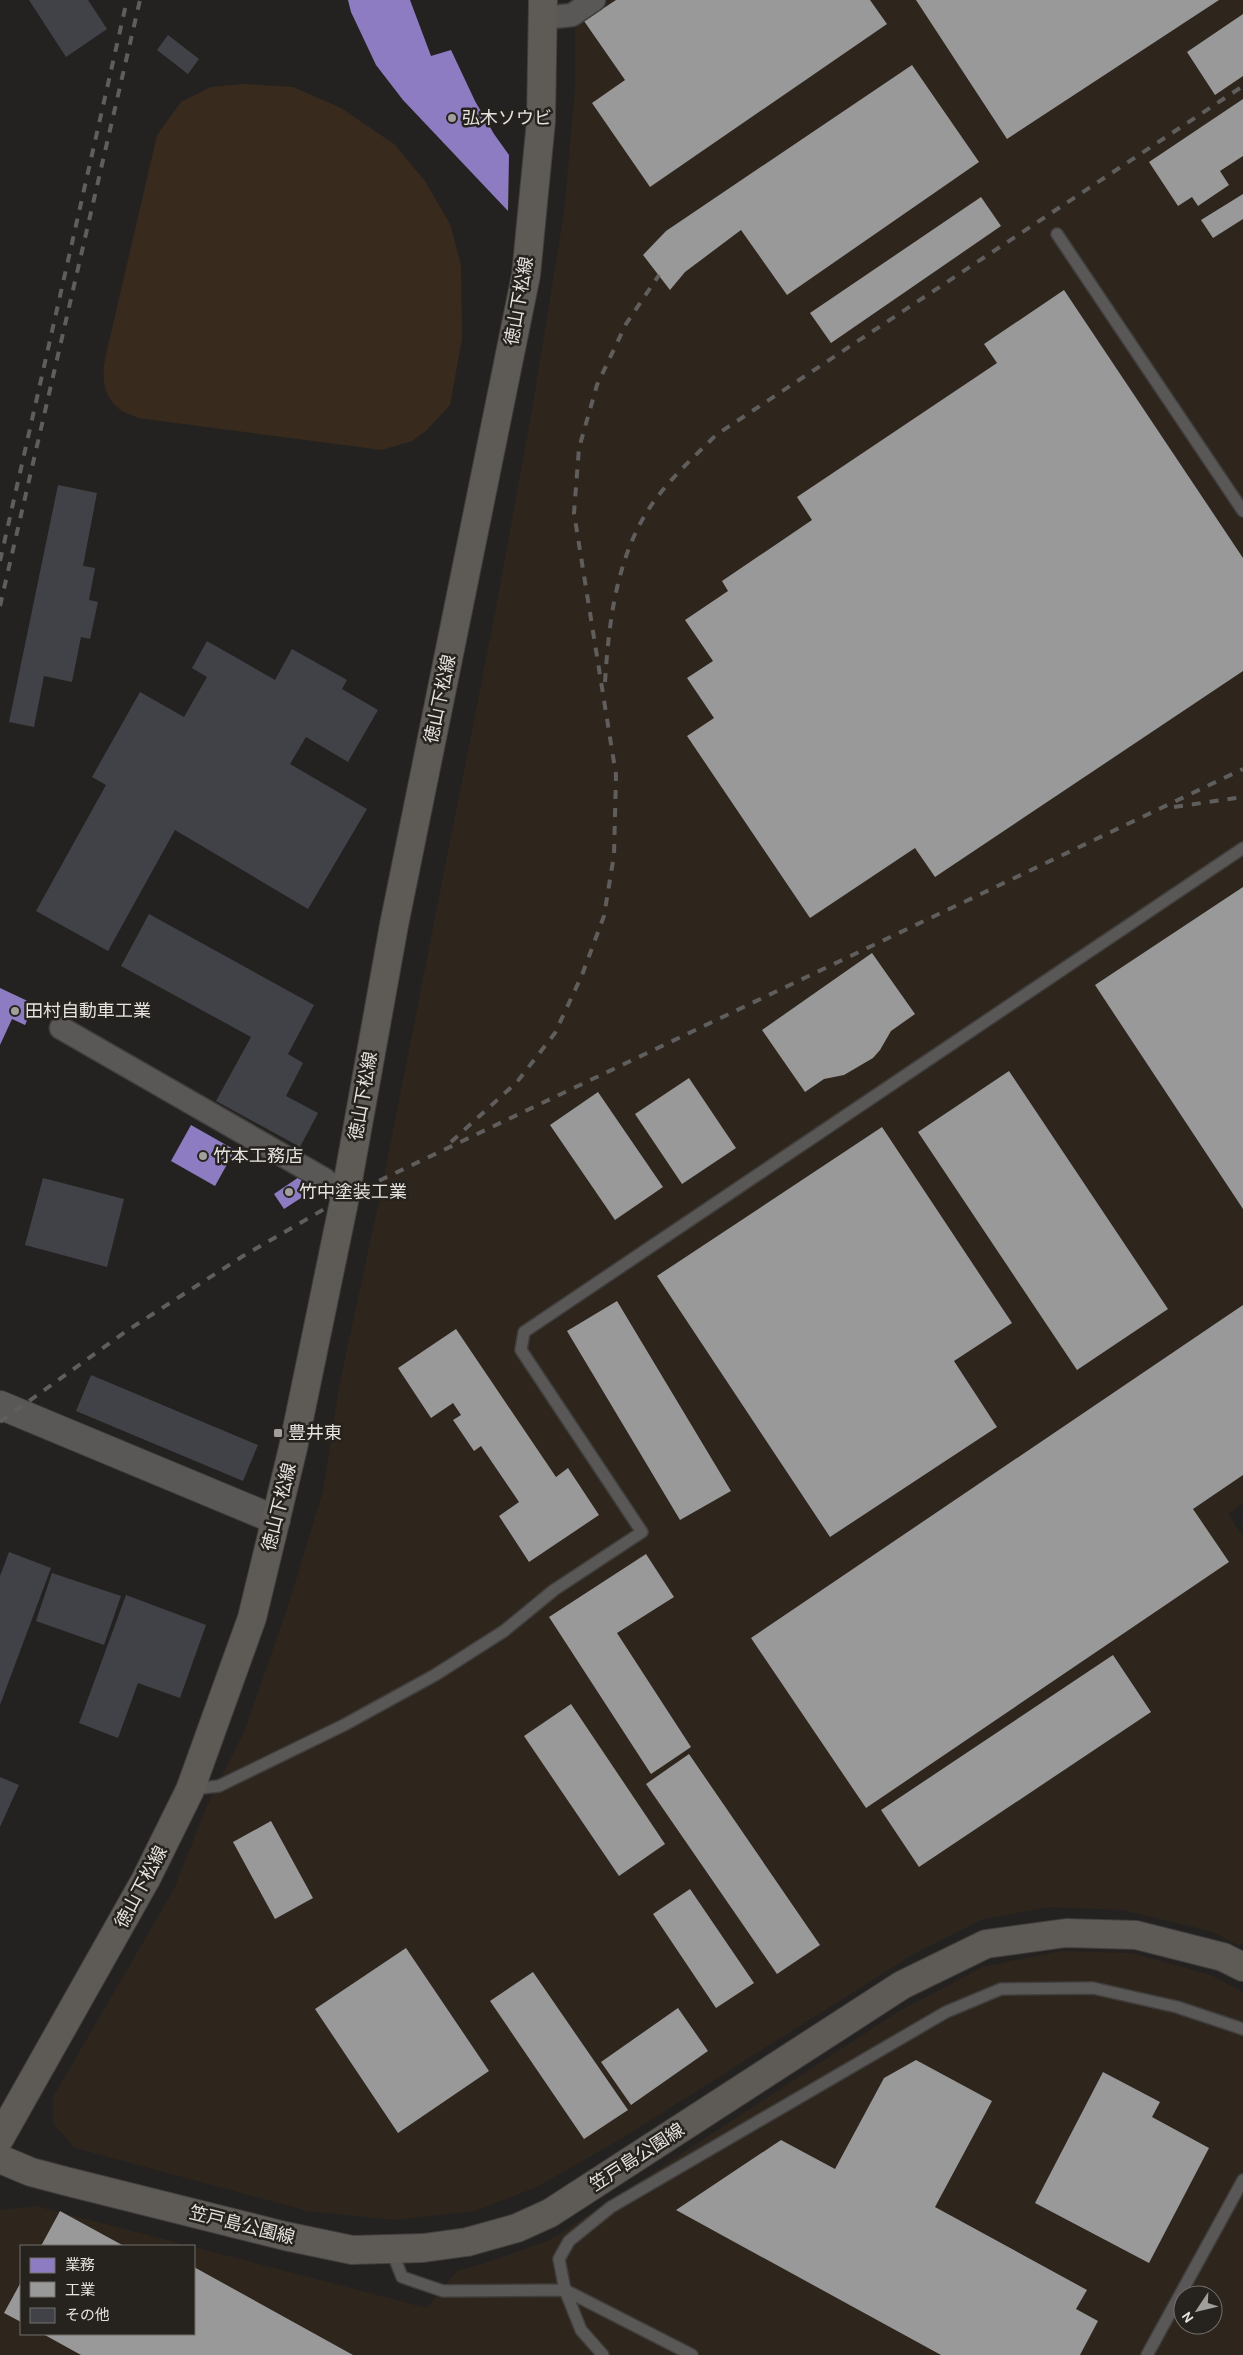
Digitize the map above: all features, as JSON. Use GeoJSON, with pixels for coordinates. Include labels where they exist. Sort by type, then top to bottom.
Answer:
{"type":"FeatureCollection","features":[{"type":"Feature","properties":{"kind":"main road","name":"徳山下松線"},"geometry":{"type":"LineString","coordinates":[[0,2138],[142,1888],[190,1790],[252,1618],[276,1520],[345,1197],[396,916],[526,275],[541,121],[543,9]]}},
{"type":"Feature","properties":{"kind":"main road","name":"笠戸島公園線"},"geometry":{"type":"LineString","coordinates":[[0,2159],[48,2177],[285,2236],[352,2250],[423,2248],[467,2242],[517,2228],[550,2213],[902,1985],[986,1944],[1066,1932],[1136,1935],[1223,1957],[1243,1967]]}},
{"type":"Feature","properties":{"kind":"street"},"geometry":{"type":"LineString","coordinates":[[543,9],[572,15],[594,0]]}},
{"type":"Feature","properties":{"kind":"street"},"geometry":{"type":"LineString","coordinates":[[61,1028],[324,1179],[345,1197]]}},
{"type":"Feature","properties":{"kind":"street"},"geometry":{"type":"LineString","coordinates":[[0,1405],[276,1520]]}},
{"type":"Feature","properties":{"kind":"lane"},"geometry":{"type":"LineString","coordinates":[[1057,234],[1243,511]]}},
{"type":"Feature","properties":{"kind":"lane"},"geometry":{"type":"LineString","coordinates":[[190,1790],[219,1786],[344,1725],[435,1675],[504,1631],[554,1590],[642,1532],[521,1350],[524,1332],[1243,848]]}},
{"type":"Feature","properties":{"kind":"lane"},"geometry":{"type":"LineString","coordinates":[[604,2355],[580,2330],[565,2290],[559,2259],[570,2241],[611,2207],[946,2012],[1000,1989],[1093,1988],[1177,2007],[1243,2029]]}},
{"type":"Feature","properties":{"kind":"lane"},"geometry":{"type":"LineString","coordinates":[[1147,2355],[1243,2180]]}},
{"type":"Feature","properties":{"kind":"lane"},"geometry":{"type":"LineString","coordinates":[[391,2249],[402,2277],[443,2291],[565,2290],[692,2355]]}},
{"type":"Feature","properties":{"kind":"shaded area"},"geometry":{"type":"Polygon","coordinates":[[[611,0],[1243,0],[1243,1503],[1228,1514],[1243,1536],[1243,1943],[1239,1946],[1213,1932],[1123,1910],[1049,1907],[983,1919],[912,1955],[624,2137],[537,2187],[475,2211],[395,2220],[308,2211],[75,2148],[53,2123],[53,2097],[174,1889],[207,1806],[245,1730],[289,1603],[323,1491],[339,1387],[382,1187],[497,603],[533,404],[564,212],[575,88],[575,25],[611,0]]]}},
{"type":"Feature","properties":{"kind":"shaded area"},"geometry":{"type":"Polygon","coordinates":[[[243,84],[293,87],[341,108],[394,144],[425,181],[450,224],[461,265],[462,339],[450,405],[427,430],[412,441],[382,450],[138,418],[119,409],[112,402],[106,391],[104,378],[105,359],[157,135],[181,102],[211,87],[243,84]]]}},
{"type":"Feature","properties":{"kind":"shaded area"},"geometry":{"type":"Polygon","coordinates":[[[1061,1951],[1132,1953],[1211,1975],[1243,1992],[1243,2355],[0,2355],[0,2210],[36,2206],[186,2245],[20,2245],[20,2335],[195,2335],[195,2247],[427,2308],[457,2271],[550,2240],[899,2011],[983,1967],[1061,1951]]]}},
{"type":"Feature","properties":{"kind":"building: 業務","name":"弘木ソウビ"},"geometry":{"type":"Polygon","coordinates":[[[348,0],[410,0],[431,56],[451,50],[475,101],[494,134],[509,155],[508,211],[403,100],[376,65],[351,12],[348,0]]]}},
{"type":"Feature","properties":{"kind":"building: 業務","name":"田村自動車工業"},"geometry":{"type":"Polygon","coordinates":[[[0,988],[34,1004],[25,1025],[12,1019],[0,1045],[0,988]]]}},
{"type":"Feature","properties":{"kind":"building: 業務","name":"竹本工務店"},"geometry":{"type":"Polygon","coordinates":[[[191,1125],[235,1150],[215,1186],[171,1161],[191,1125]]]}},
{"type":"Feature","properties":{"kind":"building: 業務","name":"竹中塗装工業"},"geometry":{"type":"Polygon","coordinates":[[[305,1173],[312,1182],[300,1190],[304,1196],[284,1209],[274,1194],[305,1173]]]}},
{"type":"Feature","properties":{"kind":"building: 工業"},"geometry":{"type":"Polygon","coordinates":[[[616,0],[870,0],[887,24],[650,187],[592,103],[625,80],[584,21],[616,0]]]}},
{"type":"Feature","properties":{"kind":"building: 工業"},"geometry":{"type":"Polygon","coordinates":[[[916,0],[1219,0],[1007,139],[916,0]]]}},
{"type":"Feature","properties":{"kind":"building: 工業"},"geometry":{"type":"Polygon","coordinates":[[[1243,14],[1243,76],[1215,95],[1187,52],[1243,14]]]}},
{"type":"Feature","properties":{"kind":"building: 工業"},"geometry":{"type":"Polygon","coordinates":[[[912,65],[979,162],[787,295],[741,230],[685,272],[670,290],[643,255],[666,231],[912,65]]]}},
{"type":"Feature","properties":{"kind":"building: 工業"},"geometry":{"type":"Polygon","coordinates":[[[1243,99],[1243,156],[1220,171],[1229,185],[1198,206],[1192,197],[1178,206],[1149,162],[1243,99]]]}},
{"type":"Feature","properties":{"kind":"building: 工業"},"geometry":{"type":"Polygon","coordinates":[[[1243,194],[1243,219],[1213,238],[1201,220],[1243,194]]]}},
{"type":"Feature","properties":{"kind":"building: 工業"},"geometry":{"type":"Polygon","coordinates":[[[981,197],[1001,226],[831,343],[810,313],[981,197]]]}},
{"type":"Feature","properties":{"kind":"building: 工業"},"geometry":{"type":"Polygon","coordinates":[[[1064,290],[1243,558],[1243,671],[935,877],[915,848],[810,918],[687,736],[714,718],[687,678],[713,661],[685,620],[728,591],[722,581],[812,520],[797,497],[997,363],[984,344],[1064,290]]]}},
{"type":"Feature","properties":{"kind":"building: 工業"},"geometry":{"type":"Polygon","coordinates":[[[1243,887],[1243,1209],[1095,985],[1243,887]]]}},
{"type":"Feature","properties":{"kind":"building: 工業"},"geometry":{"type":"Polygon","coordinates":[[[872,953],[915,1014],[891,1031],[873,1058],[844,1075],[824,1079],[805,1092],[762,1030],[872,953]]]}},
{"type":"Feature","properties":{"kind":"building: 工業"},"geometry":{"type":"Polygon","coordinates":[[[1009,1071],[1168,1309],[1077,1370],[918,1132],[1009,1071]]]}},
{"type":"Feature","properties":{"kind":"building: 工業"},"geometry":{"type":"Polygon","coordinates":[[[689,1078],[736,1148],[682,1184],[635,1114],[689,1078]]]}},
{"type":"Feature","properties":{"kind":"building: 工業"},"geometry":{"type":"Polygon","coordinates":[[[598,1092],[663,1187],[615,1220],[550,1125],[598,1092]]]}},
{"type":"Feature","properties":{"kind":"building: 工業"},"geometry":{"type":"Polygon","coordinates":[[[882,1127],[1012,1323],[954,1361],[997,1427],[830,1537],[657,1276],[882,1127]]]}},
{"type":"Feature","properties":{"kind":"building: 工業"},"geometry":{"type":"Polygon","coordinates":[[[617,1301],[731,1491],[680,1520],[567,1331],[617,1301]]]}},
{"type":"Feature","properties":{"kind":"building: 工業"},"geometry":{"type":"Polygon","coordinates":[[[1243,1305],[1243,1475],[1193,1509],[1229,1562],[866,1808],[751,1638],[1243,1305]]]}},
{"type":"Feature","properties":{"kind":"building: 工業"},"geometry":{"type":"Polygon","coordinates":[[[456,1329],[556,1477],[568,1468],[599,1515],[529,1562],[499,1516],[519,1502],[481,1446],[474,1451],[453,1420],[461,1415],[453,1403],[431,1418],[398,1368],[456,1329]]]}},
{"type":"Feature","properties":{"kind":"building: 工業"},"geometry":{"type":"Polygon","coordinates":[[[646,1554],[674,1597],[617,1633],[691,1747],[651,1774],[549,1617],[646,1554]]]}},
{"type":"Feature","properties":{"kind":"building: 工業"},"geometry":{"type":"Polygon","coordinates":[[[1113,1655],[1151,1712],[919,1867],[881,1810],[1113,1655]]]}},
{"type":"Feature","properties":{"kind":"building: 工業"},"geometry":{"type":"Polygon","coordinates":[[[571,1704],[665,1844],[619,1876],[524,1736],[571,1704]]]}},
{"type":"Feature","properties":{"kind":"building: 工業"},"geometry":{"type":"Polygon","coordinates":[[[689,1754],[820,1945],[777,1974],[646,1784],[689,1754]]]}},
{"type":"Feature","properties":{"kind":"building: 工業"},"geometry":{"type":"Polygon","coordinates":[[[271,1821],[313,1898],[275,1919],[233,1842],[271,1821]]]}},
{"type":"Feature","properties":{"kind":"building: 工業"},"geometry":{"type":"Polygon","coordinates":[[[690,1889],[754,1983],[716,2008],[653,1914],[690,1889]]]}},
{"type":"Feature","properties":{"kind":"building: 工業"},"geometry":{"type":"Polygon","coordinates":[[[406,1948],[489,2071],[398,2133],[315,2009],[406,1948]]]}},
{"type":"Feature","properties":{"kind":"building: 工業"},"geometry":{"type":"Polygon","coordinates":[[[533,1972],[628,2110],[584,2139],[490,2001],[533,1972]]]}},
{"type":"Feature","properties":{"kind":"building: 工業"},"geometry":{"type":"Polygon","coordinates":[[[678,2008],[708,2051],[631,2105],[601,2062],[678,2008]]]}},
{"type":"Feature","properties":{"kind":"building: 工業"},"geometry":{"type":"Polygon","coordinates":[[[916,2060],[992,2101],[935,2207],[1087,2290],[1076,2309],[1098,2321],[1080,2355],[941,2355],[676,2210],[781,2140],[835,2169],[884,2078],[916,2060]]]}},
{"type":"Feature","properties":{"kind":"building: 工業"},"geometry":{"type":"Polygon","coordinates":[[[1103,2072],[1160,2102],[1152,2117],[1209,2148],[1149,2263],[1035,2203],[1103,2072]]]}},
{"type":"Feature","properties":{"kind":"building: 工業"},"geometry":{"type":"Polygon","coordinates":[[[60,2211],[122,2245],[42,2245],[60,2211]]]}},
{"type":"Feature","properties":{"kind":"building: 工業"},"geometry":{"type":"Polygon","coordinates":[[[195,2268],[353,2355],[81,2355],[45,2335],[195,2335],[195,2268]]]}},
{"type":"Feature","properties":{"kind":"building: 工業"},"geometry":{"type":"Polygon","coordinates":[[[20,2284],[20,2321],[4,2313],[20,2284]]]}},
{"type":"Feature","properties":{"kind":"building: その他"},"geometry":{"type":"Polygon","coordinates":[[[29,0],[88,0],[107,29],[66,57],[29,0]]]}},
{"type":"Feature","properties":{"kind":"building: その他"},"geometry":{"type":"Polygon","coordinates":[[[168,35],[199,59],[188,74],[157,50],[168,35]]]}},
{"type":"Feature","properties":{"kind":"building: その他"},"geometry":{"type":"Polygon","coordinates":[[[58,485],[97,493],[83,566],[95,568],[89,600],[98,602],[90,639],[81,637],[72,682],[44,676],[34,727],[9,722],[58,485]]]}},
{"type":"Feature","properties":{"kind":"building: その他"},"geometry":{"type":"Polygon","coordinates":[[[207,641],[275,680],[292,649],[347,680],[342,689],[378,710],[348,762],[306,737],[290,764],[367,809],[308,909],[175,830],[108,951],[36,911],[106,785],[92,777],[140,692],[184,717],[207,677],[192,668],[207,641]]]}},
{"type":"Feature","properties":{"kind":"building: その他"},"geometry":{"type":"Polygon","coordinates":[[[149,914],[314,1005],[288,1054],[303,1063],[286,1096],[318,1113],[300,1147],[216,1101],[251,1037],[121,966],[149,914]]]}},
{"type":"Feature","properties":{"kind":"building: その他"},"geometry":{"type":"Polygon","coordinates":[[[43,1178],[124,1199],[107,1267],[25,1245],[43,1178]]]}},
{"type":"Feature","properties":{"kind":"building: その他"},"geometry":{"type":"Polygon","coordinates":[[[91,1375],[258,1445],[243,1481],[76,1411],[91,1375]]]}},
{"type":"Feature","properties":{"kind":"building: その他"},"geometry":{"type":"Polygon","coordinates":[[[9,1552],[51,1568],[0,1705],[0,1576],[9,1552]]]}},
{"type":"Feature","properties":{"kind":"building: その他"},"geometry":{"type":"Polygon","coordinates":[[[52,1573],[121,1596],[104,1645],[36,1621],[52,1573]]]}},
{"type":"Feature","properties":{"kind":"building: その他"},"geometry":{"type":"Polygon","coordinates":[[[126,1595],[206,1625],[180,1698],[138,1683],[118,1738],[79,1723],[126,1595]]]}},
{"type":"Feature","properties":{"kind":"building: その他"},"geometry":{"type":"Polygon","coordinates":[[[0,1777],[19,1785],[0,1827],[0,1777]]]}},
{"type":"Feature","properties":{"kind":"railway"},"geometry":{"type":"LineString","coordinates":[[0,561],[127,0]]}},
{"type":"Feature","properties":{"kind":"railway"},"geometry":{"type":"LineString","coordinates":[[0,606],[140,0]]}},
{"type":"Feature","properties":{"kind":"railway"},"geometry":{"type":"LineString","coordinates":[[605,682],[613,609],[624,562],[633,539],[644,517],[658,496],[716,435],[1243,86]]}},
{"type":"Feature","properties":{"kind":"railway"},"geometry":{"type":"LineString","coordinates":[[451,1142],[517,1082],[555,1033],[582,975],[604,916],[614,855],[616,775],[574,513],[579,448],[597,385],[626,324],[659,275]]}},
{"type":"Feature","properties":{"kind":"railway"},"geometry":{"type":"LineString","coordinates":[[0,1422],[128,1330],[243,1256],[345,1197],[1243,769]]}},
{"type":"Feature","properties":{"kind":"railway"},"geometry":{"type":"LineString","coordinates":[[1174,807],[1243,797]]}},
{"type":"Feature","properties":{"kind":"place","name":"弘木ソウビ"},"geometry":{"type":"Point","coordinates":[452,118]}},
{"type":"Feature","properties":{"kind":"place","name":"田村自動車工業"},"geometry":{"type":"Point","coordinates":[15,1011]}},
{"type":"Feature","properties":{"kind":"place","name":"竹本工務店"},"geometry":{"type":"Point","coordinates":[203,1156]}},
{"type":"Feature","properties":{"kind":"place","name":"竹中塗装工業"},"geometry":{"type":"Point","coordinates":[289,1192]}},
{"type":"Feature","properties":{"kind":"place","name":"豊井東"},"geometry":{"type":"Point","coordinates":[278,1433]}}]}
